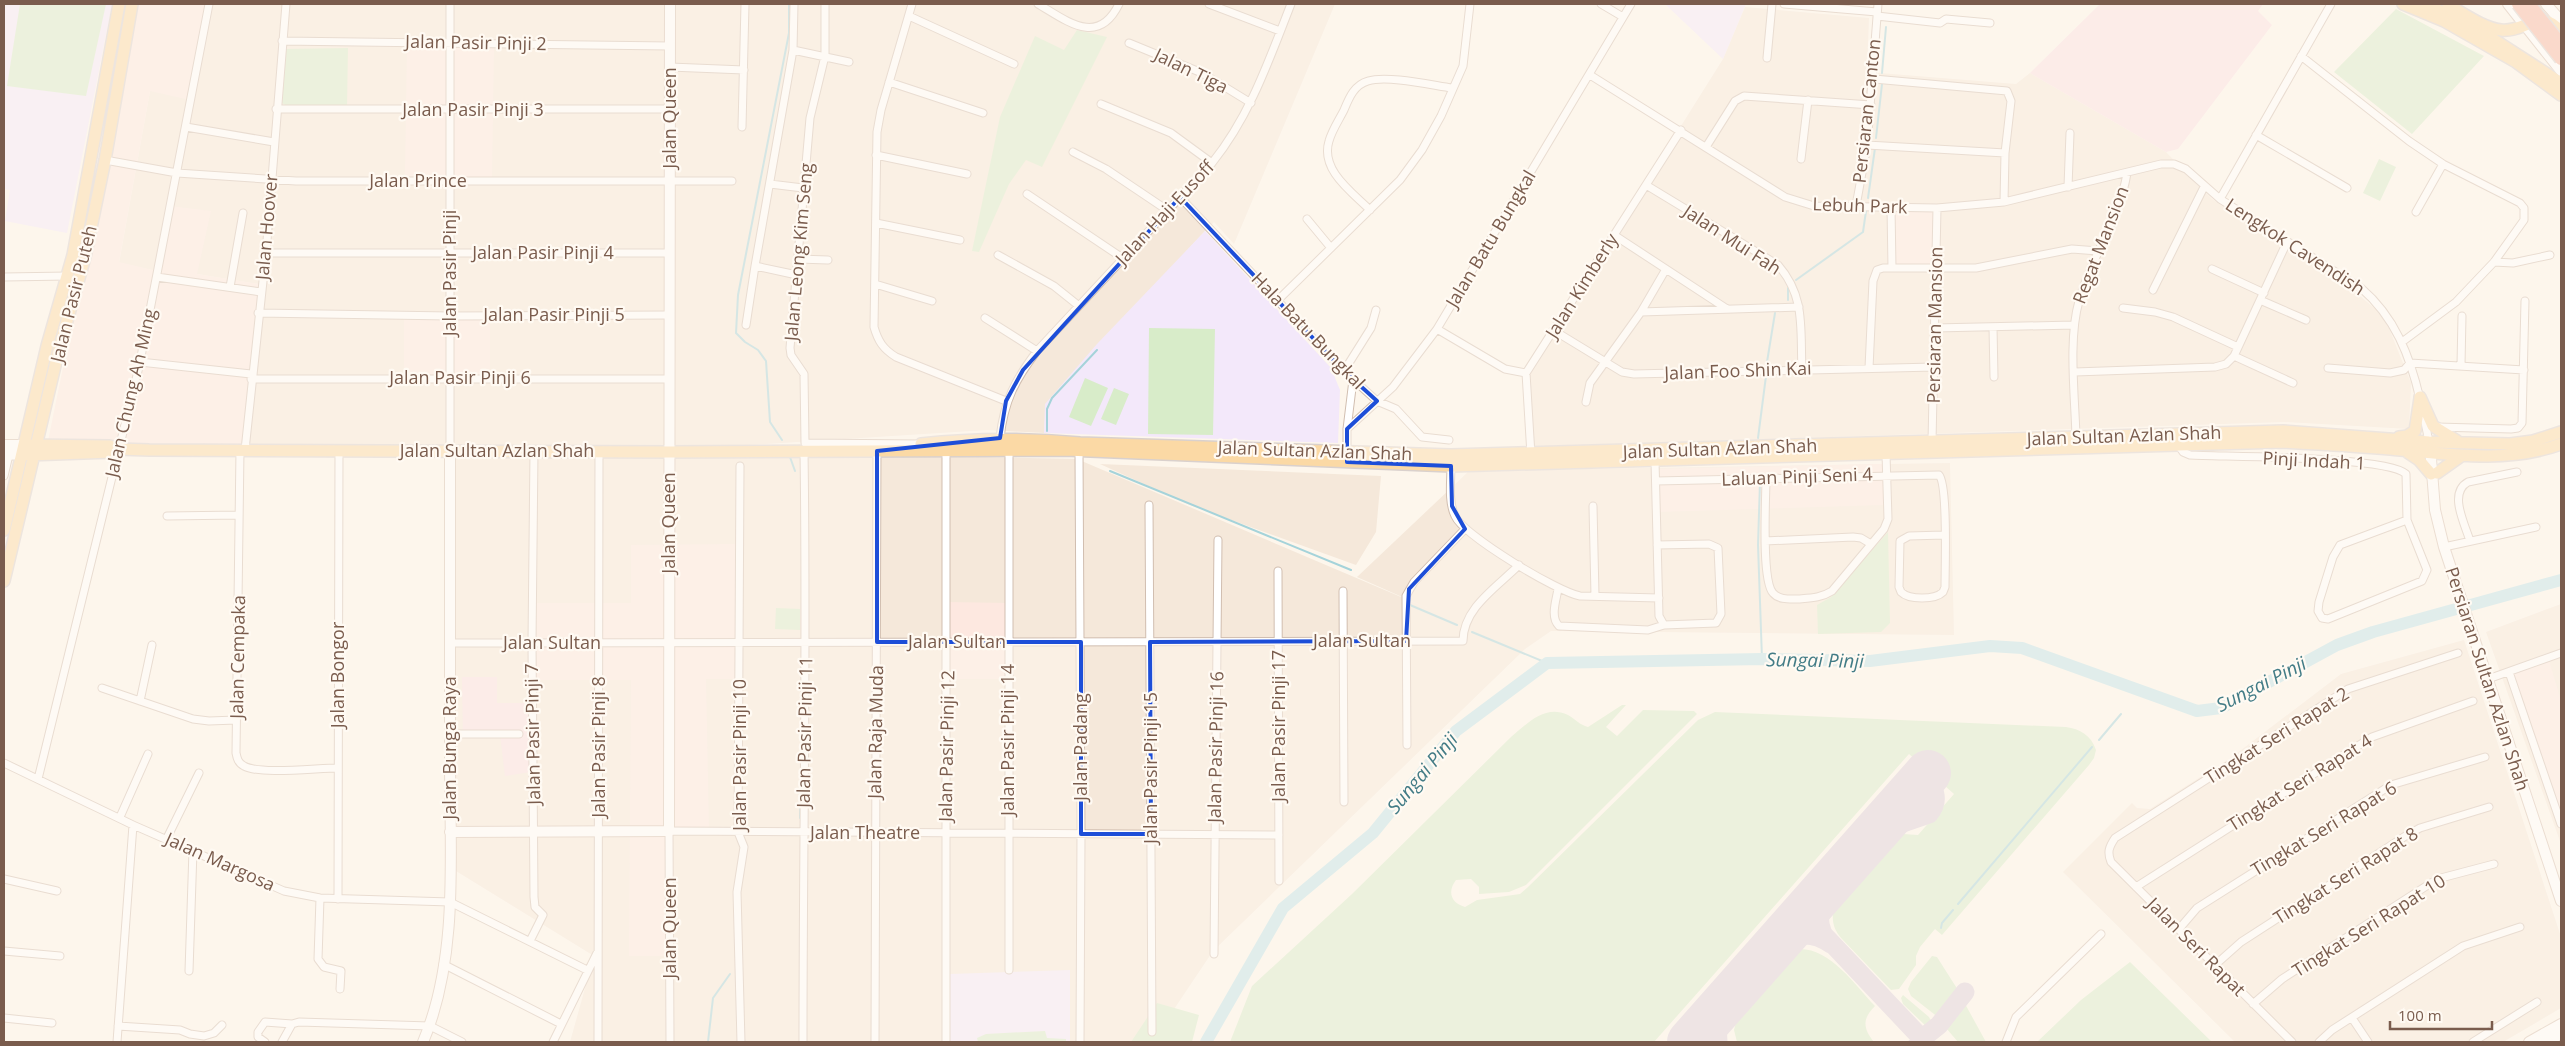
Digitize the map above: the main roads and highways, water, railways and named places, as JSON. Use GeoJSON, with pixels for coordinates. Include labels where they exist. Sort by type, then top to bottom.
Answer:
{"type":"FeatureCollection","features":[{"type":"Feature","properties":{"kind":"highway"},"geometry":{"type":"LineString","coordinates":[[2518,4],[2561,59]]}},
{"type":"Feature","properties":{"kind":"highway"},"geometry":{"type":"LineString","coordinates":[[2529,4],[2561,44]]}},
{"type":"Feature","properties":{"kind":"main road","name":"Jalan Pasir Puteh"},"geometry":{"type":"LineString","coordinates":[[4,530],[47,346],[74,255],[119,4]]}},
{"type":"Feature","properties":{"kind":"main road","name":"Jalan Pasir Puteh"},"geometry":{"type":"LineString","coordinates":[[4,582],[66,320],[85,257],[105,160],[132,4]]}},
{"type":"Feature","properties":{"kind":"main road","name":"Jalan Queen"},"geometry":{"type":"LineString","coordinates":[[669,831],[670,4]]}},
{"type":"Feature","properties":{"kind":"main road"},"geometry":{"type":"LineString","coordinates":[[2403,4],[2444,21],[2516,62],[2561,95]]}},
{"type":"Feature","properties":{"kind":"main road"},"geometry":{"type":"LineString","coordinates":[[2426,4],[2490,37],[2561,83]]}},
{"type":"Feature","properties":{"kind":"main road"},"geometry":{"type":"LineString","coordinates":[[2446,4],[2500,30],[2544,20],[2555,24],[2561,32]]}},
{"type":"Feature","properties":{"kind":"main road"},"geometry":{"type":"LineString","coordinates":[[2508,4],[2561,71]]}},
{"type":"Feature","properties":{"kind":"main road"},"geometry":{"type":"LineString","coordinates":[[2546,4],[2561,21]]}},
{"type":"Feature","properties":{"kind":"main road"},"geometry":{"type":"LineString","coordinates":[[2392,439],[2407,436],[2415,431],[2420,397],[2433,426],[2440,433],[2464,444]]}},
{"type":"Feature","properties":{"kind":"main road","name":"Jalan Sultan Azlan Shah"},"geometry":{"type":"LineString","coordinates":[[877,447],[946,450],[1066,450],[1347,457],[1451,456],[2283,431],[2392,439],[2460,456],[2503,456],[2530,453],[2561,444]]}},
{"type":"Feature","properties":{"kind":"main road","name":"Jalan Sultan Azlan Shah"},"geometry":{"type":"LineString","coordinates":[[7,450],[110,446],[118,449],[804,452],[1000,438],[1347,457],[1451,466],[2282,442],[2432,450],[2464,444],[2510,444],[2533,441],[2561,432]]}},
{"type":"Feature","properties":{"kind":"main road"},"geometry":{"type":"LineString","coordinates":[[946,450],[992,444],[998,442],[1000,438],[1003,442],[1066,450]]}},
{"type":"Feature","properties":{"kind":"main road"},"geometry":{"type":"LineString","coordinates":[[1794,447],[1877,450],[1886,454]]}},
{"type":"Feature","properties":{"kind":"main road"},"geometry":{"type":"LineString","coordinates":[[2404,450],[2419,460],[2434,474],[2460,456]]}},
{"type":"Feature","properties":{"kind":"main road","name":"Persiaran Sultan Azlan Shah"},"geometry":{"type":"LineString","coordinates":[[2432,450],[2440,509],[2447,546],[2456,577],[2561,887]]}},
{"type":"Feature","properties":{"kind":"main road","name":"Jalan Bunga Raya"},"geometry":{"type":"LineString","coordinates":[[423,1042],[430,1026],[443,964],[450,902],[450,451]]}},
{"type":"Feature","properties":{"kind":"main road","name":"Persiaran Sultan Azlan Shah"},"geometry":{"type":"LineString","coordinates":[[2490,679],[2561,900]]}},
{"type":"Feature","properties":{"kind":"main road","name":"Jalan Theatre"},"geometry":{"type":"LineString","coordinates":[[450,832],[669,831]]}},
{"type":"Feature","properties":{"kind":"main road"},"geometry":{"type":"LineString","coordinates":[[2529,1042],[2561,1024]]}},
{"type":"Feature","properties":{"kind":"main road"},"geometry":{"type":"LineString","coordinates":[[2547,1042],[2561,1034]]}},
{"type":"Feature","properties":{"kind":"waterway"},"geometry":{"type":"LineString","coordinates":[[782,440],[770,422],[766,361],[758,350],[745,342],[736,333],[738,295],[789,33],[789,4]]}},
{"type":"Feature","properties":{"kind":"waterway"},"geometry":{"type":"LineString","coordinates":[[1882,73],[1886,27]]}},
{"type":"Feature","properties":{"kind":"waterway"},"geometry":{"type":"LineString","coordinates":[[1876,138],[1882,84]]}},
{"type":"Feature","properties":{"kind":"waterway"},"geometry":{"type":"LineString","coordinates":[[1868,198],[1875,148]]}},
{"type":"Feature","properties":{"kind":"waterway"},"geometry":{"type":"LineString","coordinates":[[1796,280],[1863,232],[1866,211]]}},
{"type":"Feature","properties":{"kind":"waterway"},"geometry":{"type":"LineString","coordinates":[[1788,288],[1788,300]]}},
{"type":"Feature","properties":{"kind":"waterway"},"geometry":{"type":"LineString","coordinates":[[1767,362],[1775,313]]}},
{"type":"Feature","properties":{"kind":"waterway"},"geometry":{"type":"LineString","coordinates":[[1047,431],[1047,409],[1052,398],[1097,350]]}},
{"type":"Feature","properties":{"kind":"waterway"},"geometry":{"type":"LineString","coordinates":[[1758,438],[1766,376]]}},
{"type":"Feature","properties":{"kind":"waterway"},"geometry":{"type":"LineString","coordinates":[[790,457],[795,471]]}},
{"type":"Feature","properties":{"kind":"waterway"},"geometry":{"type":"LineString","coordinates":[[1110,471],[1351,570]]}},
{"type":"Feature","properties":{"kind":"waterway"},"geometry":{"type":"LineString","coordinates":[[1760,482],[1758,545],[1762,659]]}},
{"type":"Feature","properties":{"kind":"waterway","name":"Sungai Pinji"},"geometry":{"type":"LineString","coordinates":[[1206,1042],[1283,908],[1373,833],[1456,731],[1547,663],[1762,659],[1870,661],[1990,646],[2022,648],[2197,711],[2221,708],[2337,645],[2373,632],[2561,580]]}},
{"type":"Feature","properties":{"kind":"waterway"},"geometry":{"type":"LineString","coordinates":[[1410,605],[1457,625]]}},
{"type":"Feature","properties":{"kind":"waterway"},"geometry":{"type":"LineString","coordinates":[[1472,632],[1547,663]]}},
{"type":"Feature","properties":{"kind":"waterway"},"geometry":{"type":"LineString","coordinates":[[2099,740],[2121,714]]}},
{"type":"Feature","properties":{"kind":"waterway"},"geometry":{"type":"LineString","coordinates":[[1958,904],[2092,747]]}},
{"type":"Feature","properties":{"kind":"waterway"},"geometry":{"type":"LineString","coordinates":[[800,818],[801,774]]}},
{"type":"Feature","properties":{"kind":"waterway"},"geometry":{"type":"LineString","coordinates":[[1941,928],[1942,923],[1953,910]]}},
{"type":"Feature","properties":{"kind":"waterway"},"geometry":{"type":"LineString","coordinates":[[708,1042],[713,998],[730,974]]}}]}
